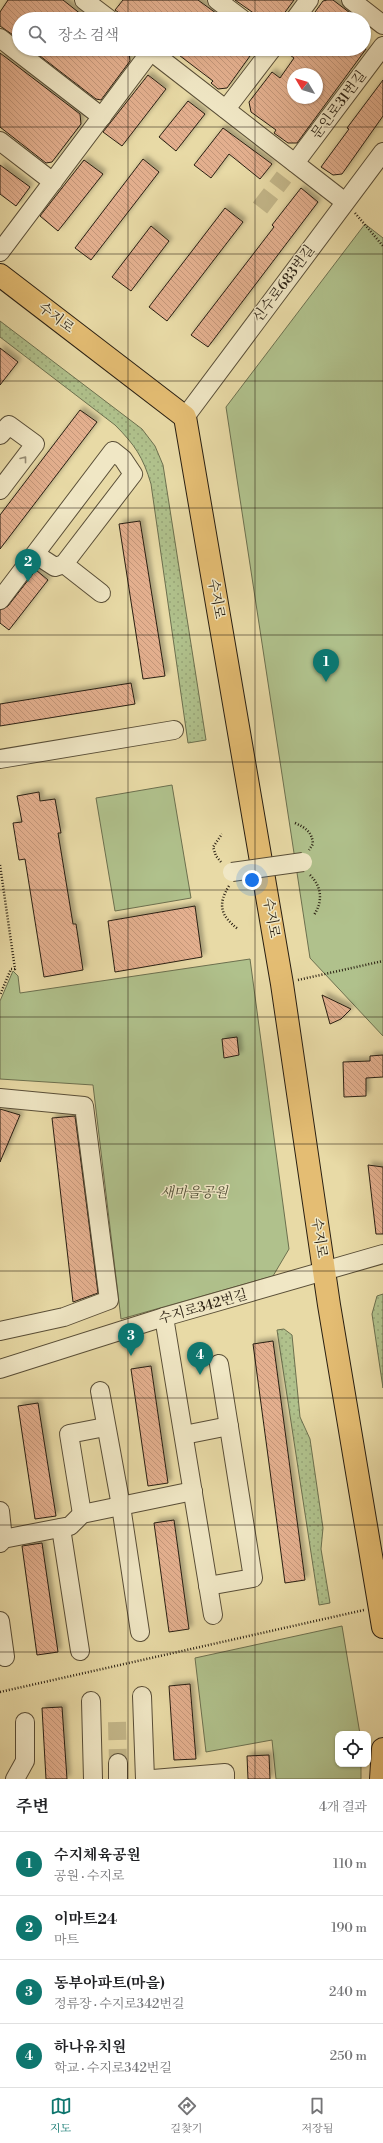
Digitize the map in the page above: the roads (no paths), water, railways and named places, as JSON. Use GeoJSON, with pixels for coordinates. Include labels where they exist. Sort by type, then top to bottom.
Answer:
{"type":"FeatureCollection","features":[{"type":"Feature","properties":{"kind":"main road","name":"수지로"},"geometry":{"type":"LineString","coordinates":[[0,275],[185,416],[282,984],[325,1272],[382,1617]]}},
{"type":"Feature","properties":{"kind":"main road"},"geometry":{"type":"LineString","coordinates":[[381,1779],[383,1750]]}},
{"type":"Feature","properties":{"kind":"street"},"geometry":{"type":"LineString","coordinates":[[84,0],[100,12]]}},
{"type":"Feature","properties":{"kind":"street"},"geometry":{"type":"LineString","coordinates":[[217,0],[233,12]]}},
{"type":"Feature","properties":{"kind":"street"},"geometry":{"type":"LineString","coordinates":[[300,12],[309,0]]}},
{"type":"Feature","properties":{"kind":"street"},"geometry":{"type":"LineString","coordinates":[[351,0],[366,12]]}},
{"type":"Feature","properties":{"kind":"street"},"geometry":{"type":"LineString","coordinates":[[371,16],[383,25]]}},
{"type":"Feature","properties":{"kind":"street"},"geometry":{"type":"LineString","coordinates":[[0,38],[12,47]]}},
{"type":"Feature","properties":{"kind":"street","name":"문인로31번길"},"geometry":{"type":"LineString","coordinates":[[295,163],[383,46]]}},
{"type":"Feature","properties":{"kind":"street"},"geometry":{"type":"LineString","coordinates":[[23,56],[102,117]]}},
{"type":"Feature","properties":{"kind":"street"},"geometry":{"type":"LineString","coordinates":[[0,252],[102,117],[145,56]]}},
{"type":"Feature","properties":{"kind":"street"},"geometry":{"type":"LineString","coordinates":[[157,56],[345,202]]}},
{"type":"Feature","properties":{"kind":"street"},"geometry":{"type":"LineString","coordinates":[[226,109],[267,56]]}},
{"type":"Feature","properties":{"kind":"street"},"geometry":{"type":"LineString","coordinates":[[0,141],[53,182]]}},
{"type":"Feature","properties":{"kind":"street","name":"신수로683번길"},"geometry":{"type":"LineString","coordinates":[[185,416],[383,152]]}},
{"type":"Feature","properties":{"kind":"street"},"geometry":{"type":"LineString","coordinates":[[0,435],[9,424],[35,444],[0,490]]}},
{"type":"Feature","properties":{"kind":"street"},"geometry":{"type":"LineString","coordinates":[[2,592],[35,554],[113,451],[123,459],[134,474],[64,564],[55,566],[35,554]]}},
{"type":"Feature","properties":{"kind":"street"},"geometry":{"type":"LineString","coordinates":[[64,564],[101,593]]}},
{"type":"Feature","properties":{"kind":"street"},"geometry":{"type":"LineString","coordinates":[[0,759],[174,730]]}},
{"type":"Feature","properties":{"kind":"street"},"geometry":{"type":"LineString","coordinates":[[232,872],[303,862]]}},
{"type":"Feature","properties":{"kind":"street"},"geometry":{"type":"LineString","coordinates":[[0,1098],[84,1106],[109,1300],[64,1317],[0,1331]]}},
{"type":"Feature","properties":{"kind":"street","name":"수지로342번길"},"geometry":{"type":"LineString","coordinates":[[0,1369],[164,1317],[325,1272],[383,1254]]}},
{"type":"Feature","properties":{"kind":"street"},"geometry":{"type":"LineString","coordinates":[[164,1317],[213,1615]]}},
{"type":"Feature","properties":{"kind":"street"},"geometry":{"type":"LineString","coordinates":[[208,1586],[254,1578],[219,1364]]}},
{"type":"Feature","properties":{"kind":"street"},"geometry":{"type":"LineString","coordinates":[[100,1391],[105,1427],[121,1506],[140,1632]]}},
{"type":"Feature","properties":{"kind":"street"},"geometry":{"type":"LineString","coordinates":[[184,1435],[229,1426]]}},
{"type":"Feature","properties":{"kind":"street"},"geometry":{"type":"LineString","coordinates":[[82,1514],[69,1434],[105,1427]]}},
{"type":"Feature","properties":{"kind":"street"},"geometry":{"type":"LineString","coordinates":[[0,1511],[2,1541],[70,1526],[82,1514],[193,1491]]}},
{"type":"Feature","properties":{"kind":"street"},"geometry":{"type":"LineString","coordinates":[[61,1528],[80,1651]]}},
{"type":"Feature","properties":{"kind":"street"},"geometry":{"type":"LineString","coordinates":[[0,1621],[5,1657]]}},
{"type":"Feature","properties":{"kind":"street"},"geometry":{"type":"LineString","coordinates":[[142,1696],[145,1779]]}},
{"type":"Feature","properties":{"kind":"street"},"geometry":{"type":"LineString","coordinates":[[91,1701],[93,1779]]}},
{"type":"Feature","properties":{"kind":"street"},"geometry":{"type":"LineString","coordinates":[[14,1779],[25,1761],[25,1722]]}},
{"type":"Feature","properties":{"kind":"street"},"geometry":{"type":"LineString","coordinates":[[164,1779],[225,1774],[225,1779]]}},
{"type":"Feature","properties":{"kind":"tunnel"},"geometry":{"type":"LineString","coordinates":[[260,208],[284,177]]}},
{"type":"Feature","properties":{"kind":"tunnel"},"geometry":{"type":"LineString","coordinates":[[117,1722],[118,1763]]}},
{"type":"Feature","properties":{"kind":"place","name":"이마트24"},"geometry":{"type":"Point","coordinates":[28,582]}},
{"type":"Feature","properties":{"kind":"place","name":"수지체육공원"},"geometry":{"type":"Point","coordinates":[326,682]}},
{"type":"Feature","properties":{"kind":"place","name":"동부아파트(마을)"},"geometry":{"type":"Point","coordinates":[131,1356]}},
{"type":"Feature","properties":{"kind":"place","name":"하나유치원"},"geometry":{"type":"Point","coordinates":[200,1375]}},
{"type":"Feature","properties":{"kind":"park label","name":"새마을공원"},"geometry":{"type":"Point","coordinates":[194,1193]}}]}
